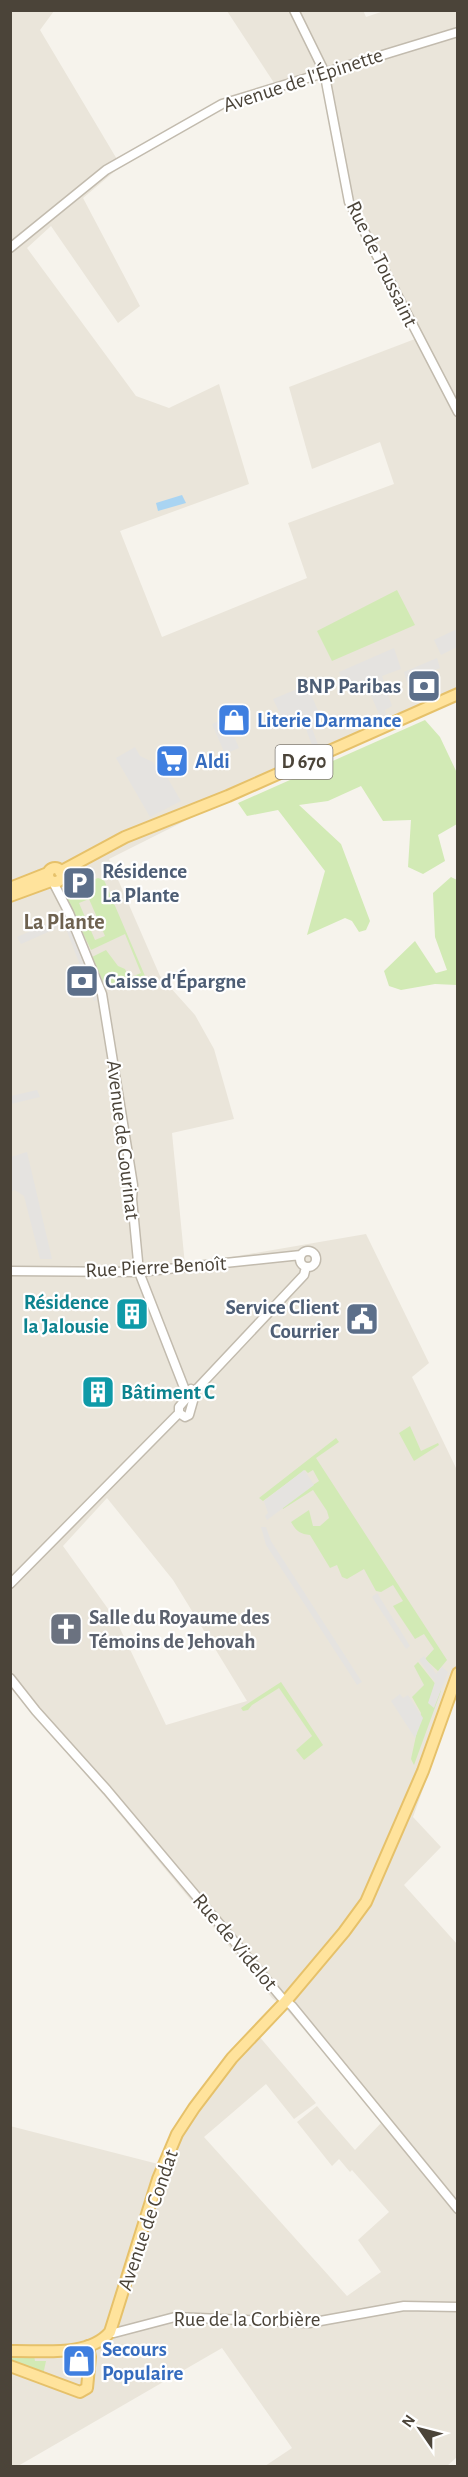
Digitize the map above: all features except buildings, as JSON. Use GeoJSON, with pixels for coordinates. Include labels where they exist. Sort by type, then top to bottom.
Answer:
{"type":"FeatureCollection","features":[{"type":"Feature","properties":{"kind":"main road","name":"D 670"},"geometry":{"type":"LineString","coordinates":[[10,896],[55,880],[125,837],[228,796],[458,693]]}},
{"type":"Feature","properties":{"kind":"main road","name":"D 670"},"geometry":{"type":"LineString","coordinates":[[10,888],[55,880]]}},
{"type":"Feature","properties":{"kind":"main road","name":"Avenue de Condat"},"geometry":{"type":"LineString","coordinates":[[110,2332],[158,2179],[177,2134],[232,2058],[286,2001],[366,1902],[423,1771],[458,1673]]}},
{"type":"Feature","properties":{"kind":"main road"},"geometry":{"type":"LineString","coordinates":[[10,2351],[88,2346],[110,2332]]}},
{"type":"Feature","properties":{"kind":"main road"},"geometry":{"type":"LineString","coordinates":[[10,2367],[80,2392],[87,2388],[90,2357],[88,2346]]}},
{"type":"Feature","properties":{"kind":"street","name":"Rue de Toussaint"},"geometry":{"type":"LineString","coordinates":[[294,10],[324,71],[350,202],[458,412]]}},
{"type":"Feature","properties":{"kind":"street","name":"Avenue de l'Épinette"},"geometry":{"type":"LineString","coordinates":[[10,248],[106,170],[222,104],[458,32]]}},
{"type":"Feature","properties":{"kind":"street","name":"Avenue de Gourinat"},"geometry":{"type":"LineString","coordinates":[[55,880],[104,1001],[133,1185],[132,1199],[139,1272],[190,1391]]}},
{"type":"Feature","properties":{"kind":"street"},"geometry":{"type":"LineString","coordinates":[[310,1251],[316,1257],[314,1265],[306,1267],[301,1263],[301,1255],[310,1251]]}},
{"type":"Feature","properties":{"kind":"street","name":"Rue Pierre Benoît"},"geometry":{"type":"LineString","coordinates":[[10,1271],[139,1272],[301,1255]]}},
{"type":"Feature","properties":{"kind":"street"},"geometry":{"type":"LineString","coordinates":[[10,1584],[179,1413],[185,1417],[189,1415],[190,1391],[304,1275],[306,1267]]}},
{"type":"Feature","properties":{"kind":"street","name":"Rue de Videlot"},"geometry":{"type":"LineString","coordinates":[[10,1678],[36,1711],[108,1790],[458,2209]]}},
{"type":"Feature","properties":{"kind":"street","name":"Rue de la Corbière"},"geometry":{"type":"LineString","coordinates":[[110,2332],[114,2333],[175,2317],[309,2323],[404,2306],[458,2307]]}},
{"type":"Feature","properties":{"kind":"shaded area"},"geometry":{"type":"Polygon","coordinates":[[[363,10],[366,17],[384,11],[457,11],[457,693],[318,754],[109,859],[160,976],[195,1015],[214,1049],[234,1119],[172,1133],[185,1265],[366,1234],[429,1363],[412,1377],[457,1470],[457,1694],[413,1817],[441,1847],[404,1885],[457,1944],[457,2457],[447,2466],[265,2466],[292,2448],[222,2348],[18,2466],[11,2466],[10,2126],[162,2165],[225,2072],[258,2035],[316,2103],[294,2119],[266,2084],[204,2137],[347,2296],[381,2272],[358,2240],[389,2212],[352,2170],[350,2172],[339,2159],[332,2166],[297,2122],[317,2106],[355,2150],[383,2121],[287,2010],[272,1998],[107,1799],[32,1713],[11,1684],[11,11],[54,11],[40,30],[121,166],[83,198],[140,306],[118,323],[51,226],[27,248],[136,396],[169,408],[219,384],[249,484],[120,531],[162,637],[307,578],[288,523],[394,484],[380,442],[312,469],[289,387],[415,339],[348,207],[321,78],[278,89],[227,11],[363,10]],[[107,1498],[63,1546],[116,1620],[166,1725],[247,1701],[173,1580],[107,1498]]]}},
{"type":"Feature","properties":{"kind":"shaded area"},"geometry":{"type":"Polygon","coordinates":[[[457,629],[457,647],[441,655],[434,640],[457,629]]]}},
{"type":"Feature","properties":{"kind":"shaded area"},"geometry":{"type":"Polygon","coordinates":[[[394,648],[401,669],[382,676],[392,706],[385,710],[386,715],[380,717],[366,683],[346,691],[339,672],[394,648]]]}},
{"type":"Feature","properties":{"kind":"shaded area"},"geometry":{"type":"Polygon","coordinates":[[[437,658],[440,668],[407,682],[404,672],[437,658]]]}},
{"type":"Feature","properties":{"kind":"shaded area"},"geometry":{"type":"Polygon","coordinates":[[[307,685],[322,720],[311,725],[318,745],[313,748],[302,718],[285,724],[273,699],[307,685]]]}},
{"type":"Feature","properties":{"kind":"shaded area"},"geometry":{"type":"Polygon","coordinates":[[[226,718],[239,748],[225,754],[212,724],[226,718]]]}},
{"type":"Feature","properties":{"kind":"shaded area"},"geometry":{"type":"Polygon","coordinates":[[[135,747],[140,756],[153,762],[156,767],[160,765],[181,801],[150,817],[116,758],[135,747]]]}},
{"type":"Feature","properties":{"kind":"shaded area","name":"Résidence La Plante"},"geometry":{"type":"Polygon","coordinates":[[[95,867],[91,887],[71,897],[66,887],[68,879],[95,867]]]}},
{"type":"Feature","properties":{"kind":"shaded area"},"geometry":{"type":"Polygon","coordinates":[[[58,919],[57,928],[21,944],[17,937],[58,919]]]}},
{"type":"Feature","properties":{"kind":"shaded area"},"geometry":{"type":"Polygon","coordinates":[[[71,927],[100,999],[94,1001],[66,929],[71,927]]]}},
{"type":"Feature","properties":{"kind":"shaded area"},"geometry":{"type":"Polygon","coordinates":[[[37,1090],[40,1097],[11,1104],[11,1096],[37,1090]]]}},
{"type":"Feature","properties":{"kind":"shaded area"},"geometry":{"type":"Polygon","coordinates":[[[27,1152],[52,1259],[40,1259],[24,1196],[15,1190],[11,1191],[11,1157],[27,1152]]]}},
{"type":"Feature","properties":{"kind":"shaded area"},"geometry":{"type":"Polygon","coordinates":[[[304,1470],[314,1485],[267,1520],[265,1516],[268,1513],[264,1501],[304,1470]]]}},
{"type":"Feature","properties":{"kind":"shaded area"},"geometry":{"type":"Polygon","coordinates":[[[261,1527],[266,1527],[271,1541],[362,1682],[357,1685],[266,1545],[261,1527]]]}},
{"type":"Feature","properties":{"kind":"shaded area"},"geometry":{"type":"Polygon","coordinates":[[[377,1593],[410,1646],[406,1649],[372,1597],[377,1593]]]}},
{"type":"Feature","properties":{"kind":"shaded area"},"geometry":{"type":"Polygon","coordinates":[[[424,1656],[436,1674],[442,1667],[448,1672],[434,1708],[428,1703],[435,1682],[419,1660],[424,1656]]]}},
{"type":"Feature","properties":{"kind":"shaded area"},"geometry":{"type":"Polygon","coordinates":[[[400,1694],[403,1698],[408,1695],[423,1718],[415,1738],[391,1701],[400,1694]]]}},
{"type":"Feature","properties":{"kind":"green space"},"geometry":{"type":"Polygon","coordinates":[[[397,590],[415,625],[332,661],[317,631],[397,590]]]}},
{"type":"Feature","properties":{"kind":"green space"},"geometry":{"type":"Polygon","coordinates":[[[425,720],[440,737],[457,773],[457,824],[438,835],[445,861],[423,874],[408,867],[411,820],[383,821],[361,786],[328,801],[299,805],[341,844],[370,921],[366,930],[359,932],[352,921],[345,918],[307,935],[325,871],[278,810],[247,816],[238,803],[425,720]]]}},
{"type":"Feature","properties":{"kind":"green space"},"geometry":{"type":"Polygon","coordinates":[[[451,877],[457,880],[457,985],[435,984],[401,990],[389,986],[384,971],[415,941],[436,973],[447,970],[435,937],[433,893],[451,877]]]}},
{"type":"Feature","properties":{"kind":"green space"},"geometry":{"type":"Polygon","coordinates":[[[98,878],[104,880],[145,976],[143,980],[110,988],[105,986],[92,957],[106,950],[118,966],[125,969],[129,978],[141,973],[125,934],[91,950],[65,896],[91,887],[93,880],[98,878]],[[89,899],[79,903],[95,940],[105,936],[89,899]]]}},
{"type":"Feature","properties":{"kind":"green space"},"geometry":{"type":"Polygon","coordinates":[[[410,1426],[421,1451],[438,1443],[439,1445],[414,1461],[399,1433],[410,1426]]]}},
{"type":"Feature","properties":{"kind":"green space"},"geometry":{"type":"Polygon","coordinates":[[[336,1438],[339,1442],[316,1458],[447,1660],[438,1671],[425,1659],[434,1649],[424,1634],[415,1639],[393,1606],[403,1601],[393,1585],[381,1592],[376,1591],[364,1569],[347,1579],[342,1577],[337,1565],[330,1568],[310,1535],[301,1533],[291,1522],[309,1510],[313,1526],[320,1526],[329,1518],[313,1490],[283,1509],[282,1506],[319,1481],[313,1470],[308,1473],[305,1470],[263,1501],[259,1498],[336,1438]]]}},
{"type":"Feature","properties":{"kind":"green space"},"geometry":{"type":"Polygon","coordinates":[[[418,1662],[441,1691],[414,1765],[411,1759],[421,1713],[412,1697],[424,1685],[414,1666],[418,1662]]]}},
{"type":"Feature","properties":{"kind":"green space"},"geometry":{"type":"Polygon","coordinates":[[[281,1682],[323,1745],[304,1760],[296,1750],[312,1736],[279,1688],[248,1710],[243,1711],[241,1708],[281,1682]]]}},
{"type":"Feature","properties":{"kind":"green space"},"geometry":{"type":"Polygon","coordinates":[[[10,2355],[34,2355],[35,2361],[46,2361],[43,2375],[11,2363],[10,2355]]]}},
{"type":"Feature","properties":{"kind":"water"},"geometry":{"type":"Polygon","coordinates":[[[182,495],[186,503],[158,511],[156,503],[182,495]]]}},
{"type":"Feature","properties":{"kind":"place","name":"BNP Paribas"},"geometry":{"type":"Point","coordinates":[424,686]}},
{"type":"Feature","properties":{"kind":"place","name":"Literie Darmance"},"geometry":{"type":"Point","coordinates":[234,720]}},
{"type":"Feature","properties":{"kind":"place","name":"Aldi"},"geometry":{"type":"Point","coordinates":[172,761]}},
{"type":"Feature","properties":{"kind":"place","name":"Résidence La Plante"},"geometry":{"type":"Point","coordinates":[79,883]}},
{"type":"Feature","properties":{"kind":"place","name":"Caisse d'Épargne"},"geometry":{"type":"Point","coordinates":[82,981]}},
{"type":"Feature","properties":{"kind":"place","name":"Résidence la Jalousie"},"geometry":{"type":"Point","coordinates":[132,1314]}},
{"type":"Feature","properties":{"kind":"place","name":"Service Client Courrier"},"geometry":{"type":"Point","coordinates":[362,1319]}},
{"type":"Feature","properties":{"kind":"place","name":"Bâtiment C"},"geometry":{"type":"Point","coordinates":[98,1392]}},
{"type":"Feature","properties":{"kind":"place","name":"Salle du Royaume des Témoins de Jehovah"},"geometry":{"type":"Point","coordinates":[66,1629]}},
{"type":"Feature","properties":{"kind":"place","name":"Secours Populaire"},"geometry":{"type":"Point","coordinates":[79,2361]}},
{"type":"Feature","properties":{"kind":"district","name":"La Plante"},"geometry":{"type":"Point","coordinates":[64,922]}}]}
